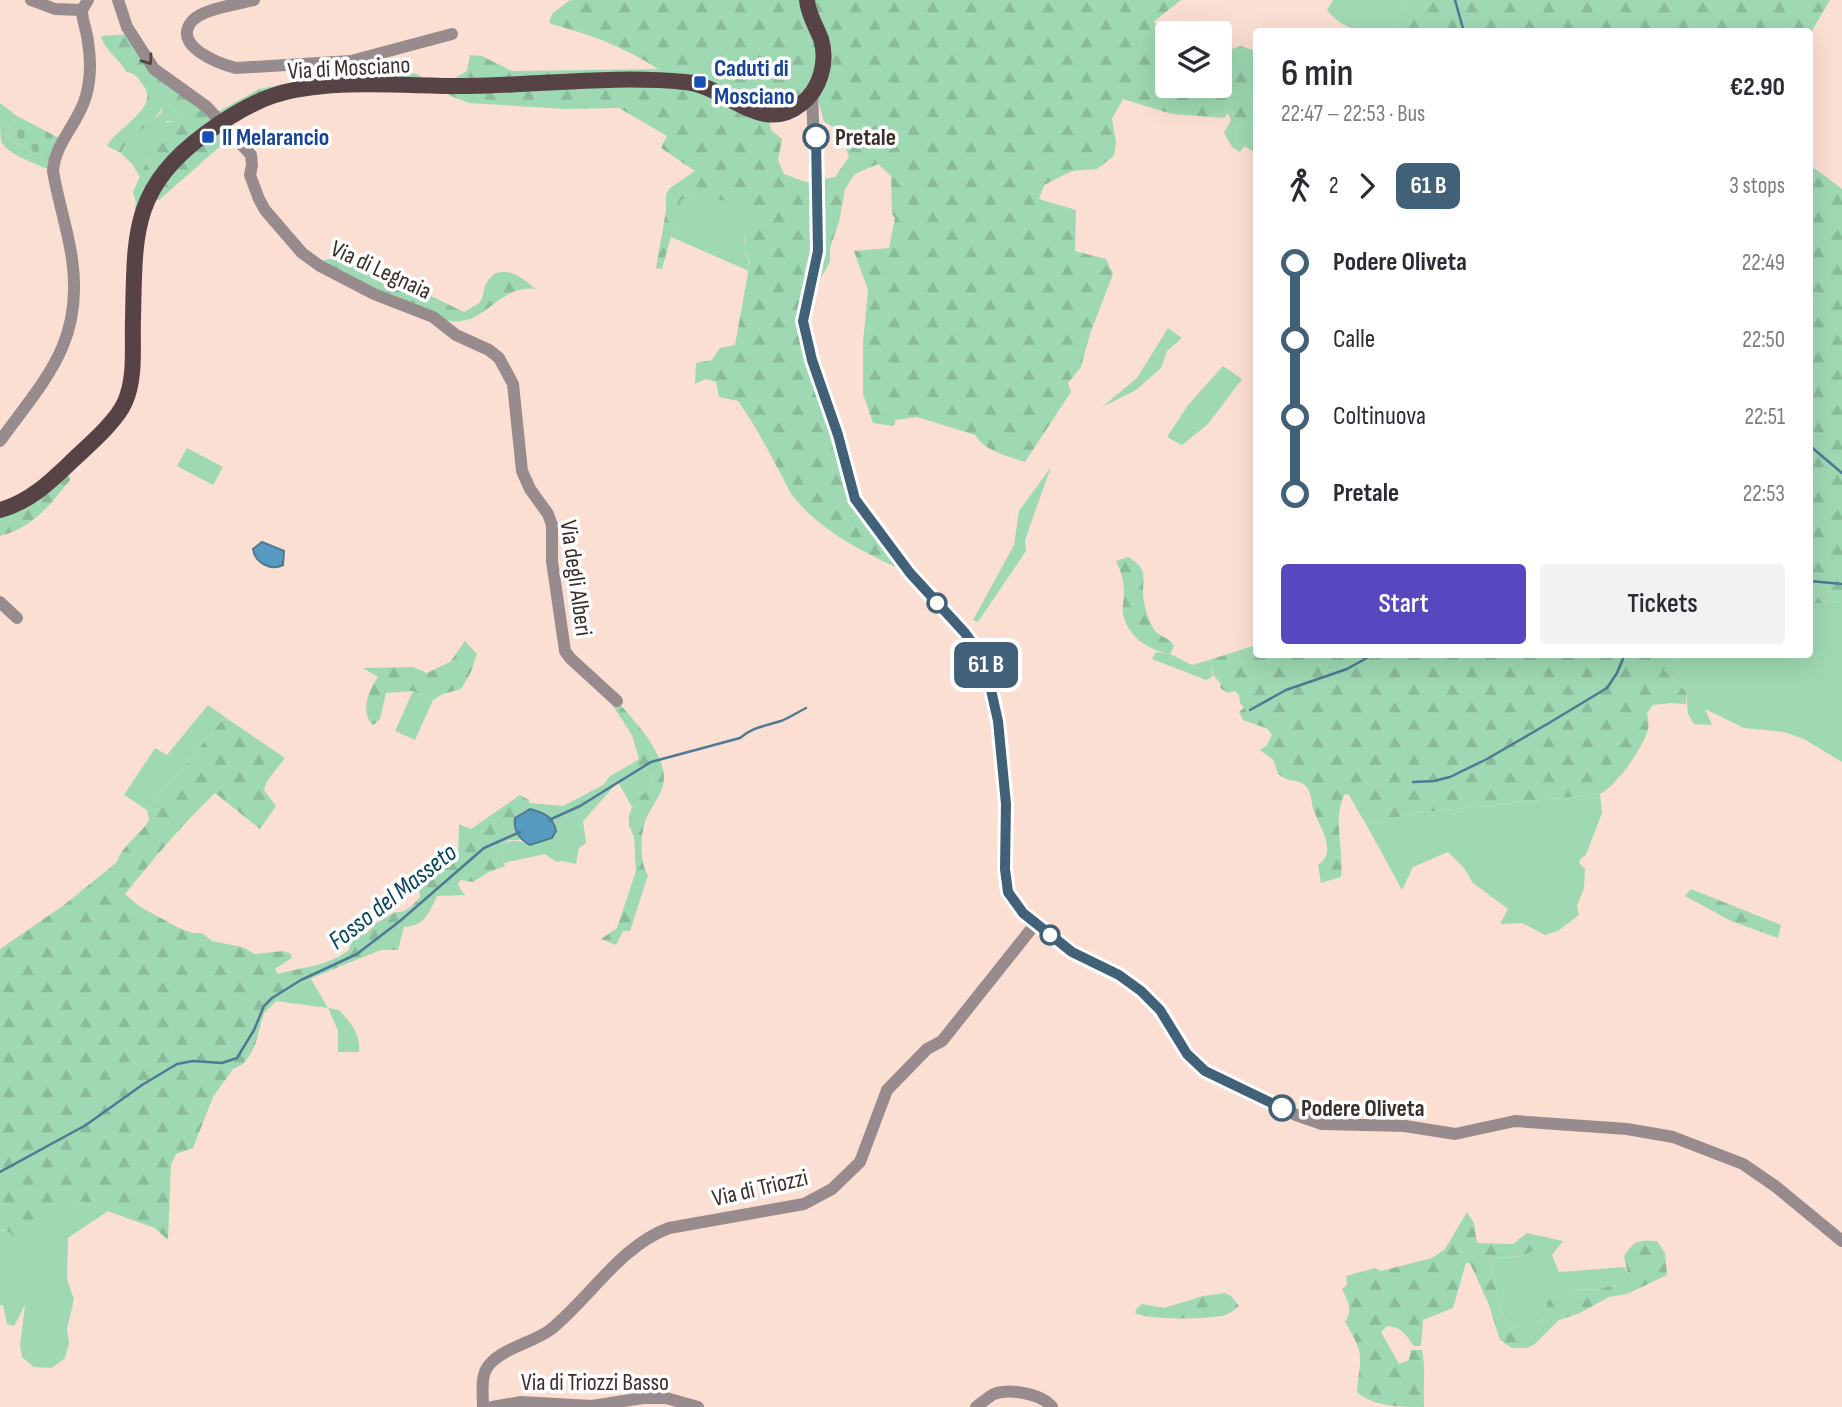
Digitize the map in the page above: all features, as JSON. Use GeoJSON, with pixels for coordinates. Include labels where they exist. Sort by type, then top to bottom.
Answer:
{"type":"FeatureCollection","features":[{"type":"Feature","properties":{"kind":"main road"},"geometry":{"type":"LineString","coordinates":[[787,111],[800,105],[812,94],[819,81],[824,53],[807,0]]}},
{"type":"Feature","properties":{"kind":"main road","name":"Via di Mosciano"},"geometry":{"type":"LineString","coordinates":[[0,510],[21,502],[45,487],[90,444],[123,406],[131,378],[134,252],[142,210],[167,166],[221,122],[272,96],[311,88],[662,80],[695,83],[712,88],[754,113],[769,115],[787,111]]}},
{"type":"Feature","properties":{"kind":"street"},"geometry":{"type":"LineString","coordinates":[[0,441],[57,361],[66,342],[75,303],[73,270],[53,171],[59,148],[86,96],[91,69],[85,5],[55,9],[31,0]]}},
{"type":"Feature","properties":{"kind":"street","name":"Via di Legnaia"},"geometry":{"type":"LineString","coordinates":[[118,0],[127,27],[154,69],[206,107],[251,155],[250,175],[265,209],[302,253],[320,266],[374,294],[433,317]]}},
{"type":"Feature","properties":{"kind":"street","name":"Via di Mosciano"},"geometry":{"type":"LineString","coordinates":[[254,0],[206,12],[193,20],[188,29],[190,40],[199,53],[219,64],[236,68],[351,61],[452,34]]}},
{"type":"Feature","properties":{"kind":"street"},"geometry":{"type":"LineString","coordinates":[[812,94],[818,251],[803,321],[812,360],[838,435],[855,499],[910,573],[965,633],[984,659],[998,721],[1006,804],[1005,869],[1008,892],[1023,913],[1072,952],[1119,975],[1141,991],[1160,1010],[1187,1054],[1205,1071],[1296,1115],[1322,1124],[1405,1126],[1455,1133],[1515,1121],[1627,1129],[1673,1137],[1743,1164],[1775,1186],[1842,1241]]}},
{"type":"Feature","properties":{"kind":"street"},"geometry":{"type":"LineString","coordinates":[[787,111],[799,113],[808,120],[815,134]]}},
{"type":"Feature","properties":{"kind":"street","name":"Via degli Alberi"},"geometry":{"type":"LineString","coordinates":[[433,317],[456,335],[489,349],[499,358],[513,384],[522,471],[552,525],[552,561],[565,650],[570,658],[617,701]]}},
{"type":"Feature","properties":{"kind":"street"},"geometry":{"type":"LineString","coordinates":[[0,602],[17,618]]}},
{"type":"Feature","properties":{"kind":"street","name":"Via di Triozzi"},"geometry":{"type":"LineString","coordinates":[[484,1407],[483,1375],[487,1367],[499,1357],[542,1335],[562,1320],[650,1235],[669,1228],[804,1204],[832,1189],[860,1162],[887,1090],[927,1049],[942,1041],[1036,923]]}},
{"type":"Feature","properties":{"kind":"street"},"geometry":{"type":"LineString","coordinates":[[976,1407],[991,1395],[1009,1392],[1041,1398],[1052,1407]]}},
{"type":"Feature","properties":{"kind":"street","name":"Via di Triozzi Basso"},"geometry":{"type":"LineString","coordinates":[[492,1407],[521,1402],[592,1406],[646,1398],[666,1398],[698,1407]]}},
{"type":"Feature","properties":{"kind":"green space"},"geometry":{"type":"Polygon","coordinates":[[[570,0],[1181,0],[1153,22],[1155,98],[1232,98],[1232,49],[1241,46],[1253,50],[1253,127],[1238,124],[1231,109],[1224,118],[1172,114],[1123,99],[1112,119],[1116,142],[1114,156],[1097,169],[1072,171],[1044,185],[1039,199],[1076,210],[1075,251],[1106,259],[1113,274],[1090,334],[1081,367],[1068,383],[1071,392],[1025,462],[985,446],[975,435],[917,417],[896,420],[893,426],[873,423],[863,394],[863,343],[868,290],[854,251],[889,248],[895,218],[892,214],[891,176],[878,164],[855,174],[845,189],[839,222],[830,248],[830,262],[804,307],[848,479],[910,573],[849,543],[820,523],[796,500],[738,401],[719,397],[716,382],[706,379],[695,384],[696,363],[712,360],[720,348],[735,345],[750,262],[744,247],[752,215],[744,201],[731,203],[697,193],[681,200],[662,269],[656,268],[666,211],[666,194],[670,188],[695,171],[661,148],[667,136],[619,108],[566,109],[469,103],[435,86],[311,88],[221,122],[233,135],[159,200],[147,199],[141,218],[134,215],[136,203],[133,192],[156,148],[150,139],[161,124],[180,121],[180,116],[169,104],[164,103],[156,117],[131,139],[121,153],[107,146],[142,110],[147,93],[138,78],[126,72],[105,46],[101,36],[130,34],[154,69],[214,114],[259,89],[372,66],[417,74],[425,79],[455,78],[467,71],[470,55],[482,56],[512,71],[658,69],[606,42],[551,24],[549,21],[553,13],[570,0]],[[816,92],[769,115],[771,130],[782,139],[778,160],[784,174],[806,182],[835,177],[849,157],[841,136],[824,122],[816,92]]]}},
{"type":"Feature","properties":{"kind":"green space"},"geometry":{"type":"Polygon","coordinates":[[[1333,0],[1407,0],[1403,19],[1397,28],[1350,28],[1327,10],[1333,0]]]}},
{"type":"Feature","properties":{"kind":"green space"},"geometry":{"type":"Polygon","coordinates":[[[1407,0],[1830,0],[1813,29],[1397,28],[1403,19],[1407,0]]]}},
{"type":"Feature","properties":{"kind":"green space"},"geometry":{"type":"Polygon","coordinates":[[[164,102],[175,110],[181,121],[166,121],[154,154],[140,177],[121,153],[133,135],[161,113],[164,102]]]}},
{"type":"Feature","properties":{"kind":"green space"},"geometry":{"type":"Polygon","coordinates":[[[0,103],[17,116],[6,137],[49,160],[53,171],[24,159],[4,146],[1,141],[0,103]]]}},
{"type":"Feature","properties":{"kind":"green space"},"geometry":{"type":"Polygon","coordinates":[[[1230,108],[1239,124],[1253,127],[1253,151],[1244,146],[1240,152],[1232,147],[1224,133],[1231,120],[1228,113],[1230,108]]]}},
{"type":"Feature","properties":{"kind":"green space"},"geometry":{"type":"Polygon","coordinates":[[[17,116],[61,139],[49,160],[6,137],[17,116]]]}},
{"type":"Feature","properties":{"kind":"green space"},"geometry":{"type":"Polygon","coordinates":[[[1813,167],[1842,189],[1842,601],[1813,604],[1813,167]]]}},
{"type":"Feature","properties":{"kind":"green space"},"geometry":{"type":"Polygon","coordinates":[[[697,193],[745,200],[753,215],[744,240],[749,271],[671,237],[680,200],[697,193]]]}},
{"type":"Feature","properties":{"kind":"green space"},"geometry":{"type":"Polygon","coordinates":[[[351,255],[464,312],[479,303],[487,282],[498,273],[518,276],[535,289],[513,292],[480,314],[461,321],[450,321],[433,317],[314,262],[351,255]]]}},
{"type":"Feature","properties":{"kind":"green space"},"geometry":{"type":"Polygon","coordinates":[[[1168,328],[1182,338],[1167,351],[1161,368],[1136,390],[1102,407],[1137,378],[1168,328]]]}},
{"type":"Feature","properties":{"kind":"green space"},"geometry":{"type":"Polygon","coordinates":[[[1223,366],[1242,379],[1208,424],[1182,445],[1167,437],[1188,405],[1223,366]]]}},
{"type":"Feature","properties":{"kind":"green space"},"geometry":{"type":"Polygon","coordinates":[[[187,448],[223,467],[213,485],[177,466],[187,448]]]}},
{"type":"Feature","properties":{"kind":"green space"},"geometry":{"type":"Polygon","coordinates":[[[1051,467],[1025,540],[1026,551],[978,622],[973,620],[1014,545],[1019,511],[1051,467]]]}},
{"type":"Feature","properties":{"kind":"green space"},"geometry":{"type":"Polygon","coordinates":[[[63,469],[71,479],[48,506],[32,521],[0,536],[0,510],[63,469]]]}},
{"type":"Feature","properties":{"kind":"green space"},"geometry":{"type":"Polygon","coordinates":[[[1128,557],[1143,571],[1147,615],[1155,631],[1174,646],[1170,654],[1147,646],[1129,629],[1123,611],[1121,572],[1116,561],[1128,557]]]}},
{"type":"Feature","properties":{"kind":"green space"},"geometry":{"type":"Polygon","coordinates":[[[1842,601],[1842,762],[1804,739],[1784,732],[1744,728],[1705,709],[1712,725],[1694,724],[1688,714],[1686,692],[1664,670],[1678,658],[1813,658],[1813,604],[1842,601]]]}},
{"type":"Feature","properties":{"kind":"green space"},"geometry":{"type":"Polygon","coordinates":[[[465,641],[477,654],[461,689],[433,700],[413,691],[386,693],[380,719],[373,725],[366,708],[371,688],[378,677],[363,668],[413,667],[427,673],[450,662],[465,641]]]}},
{"type":"Feature","properties":{"kind":"green space"},"geometry":{"type":"Polygon","coordinates":[[[1253,646],[1253,658],[1678,658],[1664,670],[1686,692],[1686,704],[1653,705],[1647,713],[1648,730],[1640,747],[1621,775],[1600,794],[1416,813],[1366,824],[1349,795],[1345,794],[1339,813],[1341,877],[1321,883],[1318,865],[1324,860],[1327,847],[1309,791],[1303,784],[1281,776],[1273,760],[1260,750],[1267,745],[1272,735],[1268,729],[1243,720],[1239,712],[1244,708],[1239,695],[1235,691],[1228,693],[1220,688],[1221,684],[1214,676],[1209,660],[1253,646]]]}},
{"type":"Feature","properties":{"kind":"green space"},"geometry":{"type":"Polygon","coordinates":[[[1156,652],[1170,654],[1192,665],[1209,660],[1213,676],[1206,680],[1152,659],[1156,652]]]}},
{"type":"Feature","properties":{"kind":"green space"},"geometry":{"type":"Polygon","coordinates":[[[413,691],[433,700],[415,740],[395,731],[413,691]]]}},
{"type":"Feature","properties":{"kind":"green space"},"geometry":{"type":"Polygon","coordinates":[[[607,691],[651,742],[664,777],[662,788],[643,830],[642,855],[648,875],[630,931],[623,931],[616,945],[601,939],[617,928],[636,871],[634,836],[629,826],[629,816],[632,807],[642,802],[639,798],[649,789],[653,780],[647,770],[631,764],[639,759],[632,735],[609,700],[607,691]]]}},
{"type":"Feature","properties":{"kind":"green space"},"geometry":{"type":"Polygon","coordinates":[[[208,705],[225,717],[147,810],[124,795],[155,748],[167,755],[208,705]]]}},
{"type":"Feature","properties":{"kind":"green space"},"geometry":{"type":"Polygon","coordinates":[[[225,717],[285,758],[267,781],[264,790],[276,806],[260,829],[215,793],[168,842],[125,894],[139,906],[177,927],[192,933],[202,933],[212,941],[242,947],[255,954],[283,951],[291,954],[292,958],[275,969],[278,974],[324,963],[341,955],[349,950],[350,941],[357,934],[366,934],[375,924],[395,912],[409,908],[420,897],[419,888],[458,858],[459,824],[471,829],[520,795],[529,800],[530,809],[522,812],[514,827],[521,840],[509,840],[499,847],[505,866],[473,882],[460,880],[458,885],[465,895],[437,896],[422,921],[404,927],[398,950],[381,950],[296,985],[264,1013],[250,1055],[243,1064],[233,1069],[213,1097],[193,1148],[176,1154],[171,1165],[168,1240],[155,1228],[79,1201],[13,1236],[6,1229],[0,1231],[0,949],[64,905],[117,862],[149,820],[147,810],[225,717]]]}},
{"type":"Feature","properties":{"kind":"green space"},"geometry":{"type":"Polygon","coordinates":[[[631,764],[647,770],[653,780],[640,798],[642,802],[632,807],[618,782],[583,821],[586,843],[579,848],[576,864],[556,862],[545,854],[504,863],[499,847],[514,841],[530,845],[555,823],[545,813],[530,809],[529,803],[563,806],[603,785],[610,776],[631,764]]]}},
{"type":"Feature","properties":{"kind":"green space"},"geometry":{"type":"Polygon","coordinates":[[[1600,794],[1602,813],[1586,855],[1579,863],[1585,869],[1584,888],[1577,906],[1579,915],[1558,931],[1545,935],[1522,923],[1500,924],[1508,909],[1473,883],[1464,868],[1448,852],[1413,867],[1402,890],[1366,824],[1416,813],[1600,794]]]}},
{"type":"Feature","properties":{"kind":"green space"},"geometry":{"type":"Polygon","coordinates":[[[1691,889],[1781,925],[1778,938],[1731,921],[1685,896],[1691,889]]]}},
{"type":"Feature","properties":{"kind":"green space"},"geometry":{"type":"Polygon","coordinates":[[[311,979],[328,1008],[276,1001],[296,985],[311,979]]]}},
{"type":"Feature","properties":{"kind":"green space"},"geometry":{"type":"Polygon","coordinates":[[[328,1008],[339,1010],[351,1024],[358,1040],[359,1052],[338,1052],[338,1031],[328,1008]]]}},
{"type":"Feature","properties":{"kind":"green space"},"geometry":{"type":"Polygon","coordinates":[[[79,1201],[108,1211],[68,1238],[67,1280],[74,1299],[67,1329],[69,1343],[65,1358],[52,1368],[34,1367],[22,1357],[20,1345],[25,1305],[14,1326],[7,1324],[3,1305],[0,1305],[0,1231],[36,1222],[79,1201]]]}},
{"type":"Feature","properties":{"kind":"green space"},"geometry":{"type":"Polygon","coordinates":[[[1467,1212],[1474,1223],[1477,1243],[1513,1244],[1527,1233],[1563,1241],[1556,1250],[1533,1250],[1519,1256],[1490,1258],[1500,1309],[1510,1329],[1520,1325],[1539,1325],[1547,1310],[1547,1302],[1552,1298],[1565,1301],[1577,1289],[1597,1290],[1629,1280],[1624,1256],[1637,1242],[1657,1241],[1665,1253],[1667,1275],[1627,1294],[1609,1297],[1580,1313],[1559,1320],[1535,1344],[1527,1348],[1512,1348],[1500,1340],[1489,1305],[1470,1263],[1466,1263],[1453,1308],[1423,1320],[1421,1346],[1414,1346],[1403,1332],[1396,1328],[1387,1326],[1381,1332],[1399,1364],[1409,1360],[1411,1350],[1422,1350],[1424,1407],[1371,1401],[1357,1392],[1360,1356],[1345,1322],[1349,1309],[1342,1289],[1347,1285],[1346,1276],[1375,1268],[1381,1271],[1432,1258],[1445,1249],[1467,1212]]]}},
{"type":"Feature","properties":{"kind":"green space"},"geometry":{"type":"Polygon","coordinates":[[[1533,1250],[1556,1250],[1552,1255],[1559,1272],[1625,1267],[1630,1280],[1597,1290],[1577,1289],[1565,1301],[1547,1302],[1547,1310],[1539,1325],[1520,1325],[1510,1329],[1500,1309],[1490,1258],[1517,1257],[1533,1250]]]}},
{"type":"Feature","properties":{"kind":"green space"},"geometry":{"type":"Polygon","coordinates":[[[1225,1293],[1239,1306],[1225,1315],[1179,1319],[1135,1313],[1142,1304],[1164,1308],[1203,1296],[1225,1293]]]}},
{"type":"Feature","properties":{"kind":"water"},"geometry":{"type":"Polygon","coordinates":[[[262,542],[284,551],[283,565],[274,567],[260,562],[253,549],[262,542]]]}},
{"type":"Feature","properties":{"kind":"water"},"geometry":{"type":"Polygon","coordinates":[[[530,809],[550,819],[556,831],[552,838],[530,845],[520,837],[516,831],[515,818],[530,809]]]}},
{"type":"Feature","properties":{"kind":"waterway"},"geometry":{"type":"LineString","coordinates":[[1455,0],[1463,28]]}},
{"type":"Feature","properties":{"kind":"waterway"},"geometry":{"type":"LineString","coordinates":[[1813,449],[1842,473]]}},
{"type":"Feature","properties":{"kind":"waterway"},"geometry":{"type":"LineString","coordinates":[[1813,581],[1842,584]]}},
{"type":"Feature","properties":{"kind":"waterway"},"geometry":{"type":"LineString","coordinates":[[1250,710],[1286,690],[1347,669],[1367,658]]}},
{"type":"Feature","properties":{"kind":"waterway"},"geometry":{"type":"LineString","coordinates":[[1413,782],[1450,777],[1549,723],[1607,688],[1623,658]]}},
{"type":"Feature","properties":{"kind":"waterway","name":"Fosso del Masseto"},"geometry":{"type":"LineString","coordinates":[[549,820],[580,806],[651,762],[740,738],[754,729],[781,721],[806,708]]}},
{"type":"Feature","properties":{"kind":"waterway","name":"Fosso del Masseto"},"geometry":{"type":"LineString","coordinates":[[0,1172],[86,1125],[177,1064],[193,1061],[222,1063],[237,1058],[254,1030],[264,1006],[272,998],[301,980],[357,954],[400,921],[484,848],[520,832]]}},
{"type":"Feature","properties":{"kind":"bus line"},"geometry":{"type":"LineString","coordinates":[[816,137],[818,251],[803,321],[812,360],[838,435],[855,499],[910,573],[977,646],[984,659],[998,721],[1006,804],[1005,869],[1008,892],[1023,913],[1072,952],[1119,975],[1141,991],[1160,1010],[1187,1054],[1205,1071],[1282,1108]]}},
{"type":"Feature","properties":{"kind":"place","name":"Caduti di Mosciano"},"geometry":{"type":"Point","coordinates":[700,82]}},
{"type":"Feature","properties":{"kind":"place","name":"Il Melarancio"},"geometry":{"type":"Point","coordinates":[208,137]}},
{"type":"Feature","properties":{"kind":"place","name":"Pretale"},"geometry":{"type":"Point","coordinates":[816,137]}},
{"type":"Feature","properties":{"kind":"place","name":"Podere Oliveta"},"geometry":{"type":"Point","coordinates":[1282,1108]}}]}
